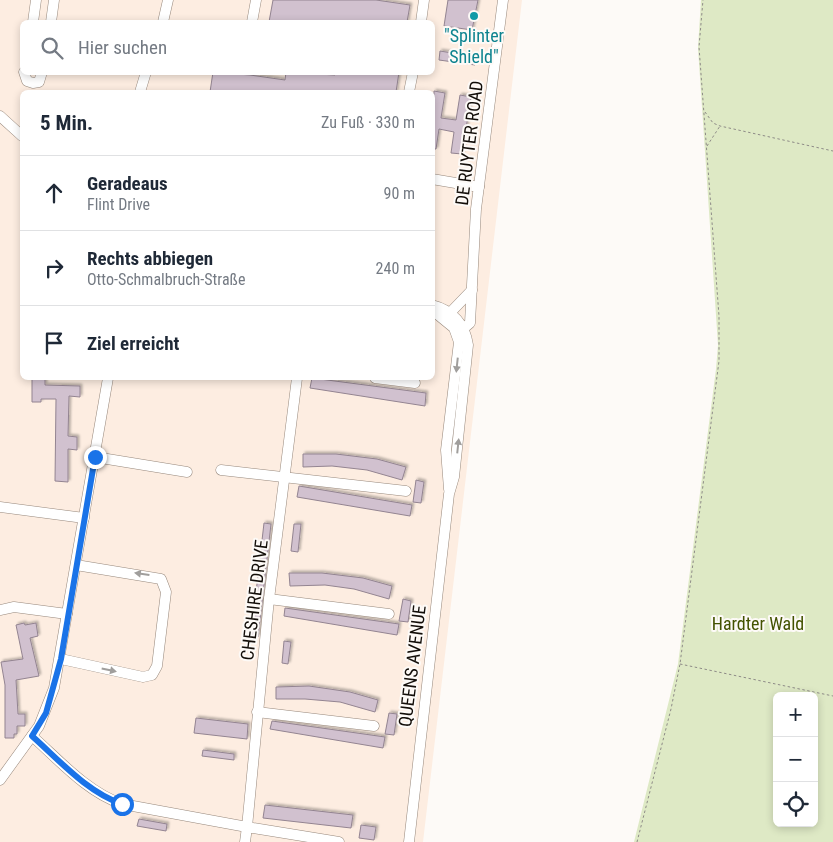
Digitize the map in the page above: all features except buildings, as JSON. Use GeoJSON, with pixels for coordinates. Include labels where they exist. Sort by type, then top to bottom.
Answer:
{"type":"FeatureCollection","features":[{"type":"Feature","properties":{"kind":"lane"},"geometry":{"type":"LineString","coordinates":[[33,20],[36,0]]}},
{"type":"Feature","properties":{"kind":"lane"},"geometry":{"type":"LineString","coordinates":[[50,20],[54,0]]}},
{"type":"Feature","properties":{"kind":"lane"},"geometry":{"type":"LineString","coordinates":[[163,20],[168,0]]}},
{"type":"Feature","properties":{"kind":"lane"},"geometry":{"type":"LineString","coordinates":[[252,20],[256,0]]}},
{"type":"Feature","properties":{"kind":"lane"},"geometry":{"type":"LineString","coordinates":[[420,20],[424,0]]}},
{"type":"Feature","properties":{"kind":"lane","name":"DE RUYTER ROAD"},"geometry":{"type":"LineString","coordinates":[[461,332],[470,323],[479,187],[503,0]]}},
{"type":"Feature","properties":{"kind":"lane"},"geometry":{"type":"LineString","coordinates":[[25,75],[32,88],[39,82],[41,75]]}},
{"type":"Feature","properties":{"kind":"lane"},"geometry":{"type":"LineString","coordinates":[[141,90],[145,75]]}},
{"type":"Feature","properties":{"kind":"lane"},"geometry":{"type":"LineString","coordinates":[[409,90],[412,75]]}},
{"type":"Feature","properties":{"kind":"lane"},"geometry":{"type":"LineString","coordinates":[[0,116],[20,134]]}},
{"type":"Feature","properties":{"kind":"lane"},"geometry":{"type":"LineString","coordinates":[[435,180],[479,187]]}},
{"type":"Feature","properties":{"kind":"lane"},"geometry":{"type":"LineString","coordinates":[[447,316],[472,290]]}},
{"type":"Feature","properties":{"kind":"lane"},"geometry":{"type":"LineString","coordinates":[[435,307],[447,316],[461,332]]}},
{"type":"Feature","properties":{"kind":"lane"},"geometry":{"type":"LineString","coordinates":[[435,311],[447,316]]}},
{"type":"Feature","properties":{"kind":"lane","name":"QUEENS AVENUE"},"geometry":{"type":"LineString","coordinates":[[409,842],[449,494],[446,461],[461,332]]}},
{"type":"Feature","properties":{"kind":"lane"},"geometry":{"type":"LineString","coordinates":[[0,780],[46,713],[61,659],[67,614],[108,380]]}},
{"type":"Feature","properties":{"kind":"lane","name":"CHESHIRE DRIVE"},"geometry":{"type":"LineString","coordinates":[[245,842],[269,599],[297,380]]}},
{"type":"Feature","properties":{"kind":"lane"},"geometry":{"type":"LineString","coordinates":[[391,380],[415,383]]}},
{"type":"Feature","properties":{"kind":"lane"},"geometry":{"type":"LineString","coordinates":[[95,457],[187,472]]}},
{"type":"Feature","properties":{"kind":"lane"},"geometry":{"type":"LineString","coordinates":[[221,470],[406,491]]}},
{"type":"Feature","properties":{"kind":"lane"},"geometry":{"type":"LineString","coordinates":[[0,507],[84,518]]}},
{"type":"Feature","properties":{"kind":"lane"},"geometry":{"type":"LineString","coordinates":[[61,659],[142,677],[152,675],[157,666],[166,592],[161,579],[76,565]]}},
{"type":"Feature","properties":{"kind":"lane"},"geometry":{"type":"LineString","coordinates":[[269,599],[389,614]]}},
{"type":"Feature","properties":{"kind":"lane"},"geometry":{"type":"LineString","coordinates":[[0,610],[14,607],[67,614]]}},
{"type":"Feature","properties":{"kind":"lane"},"geometry":{"type":"LineString","coordinates":[[257,712],[374,726]]}},
{"type":"Feature","properties":{"kind":"lane"},"geometry":{"type":"LineString","coordinates":[[32,736],[90,788],[106,799],[122,804],[339,842]]}},
{"type":"Feature","properties":{"kind":"path"},"geometry":{"type":"LineString","coordinates":[[638,842],[671,709],[680,664],[719,361],[719,316],[699,47],[703,0]]}},
{"type":"Feature","properties":{"kind":"path"},"geometry":{"type":"LineString","coordinates":[[704,112],[713,123],[720,126],[833,152]]}},
{"type":"Feature","properties":{"kind":"path"},"geometry":{"type":"LineString","coordinates":[[706,147],[720,126]]}},
{"type":"Feature","properties":{"kind":"path"},"geometry":{"type":"LineString","coordinates":[[680,664],[833,696]]}},
{"type":"Feature","properties":{"kind":"shaded area"},"geometry":{"type":"Polygon","coordinates":[[[0,0],[522,0],[423,842],[0,842],[0,0]]]}},
{"type":"Feature","properties":{"kind":"green space","name":"Hardter Wald"},"geometry":{"type":"Polygon","coordinates":[[[701,0],[833,0],[833,842],[634,842],[678,664],[718,345],[698,48],[701,0]]]}},
{"type":"Feature","properties":{"kind":"place","name":"\"Splinter Shield\""},"geometry":{"type":"Point","coordinates":[474,16]}},
{"type":"Feature","properties":{"kind":"route"},"geometry":{"type":"LineString","coordinates":[[95,457],[67,614],[61,659],[46,713],[32,736],[90,788],[106,799],[122,804]]}}]}
